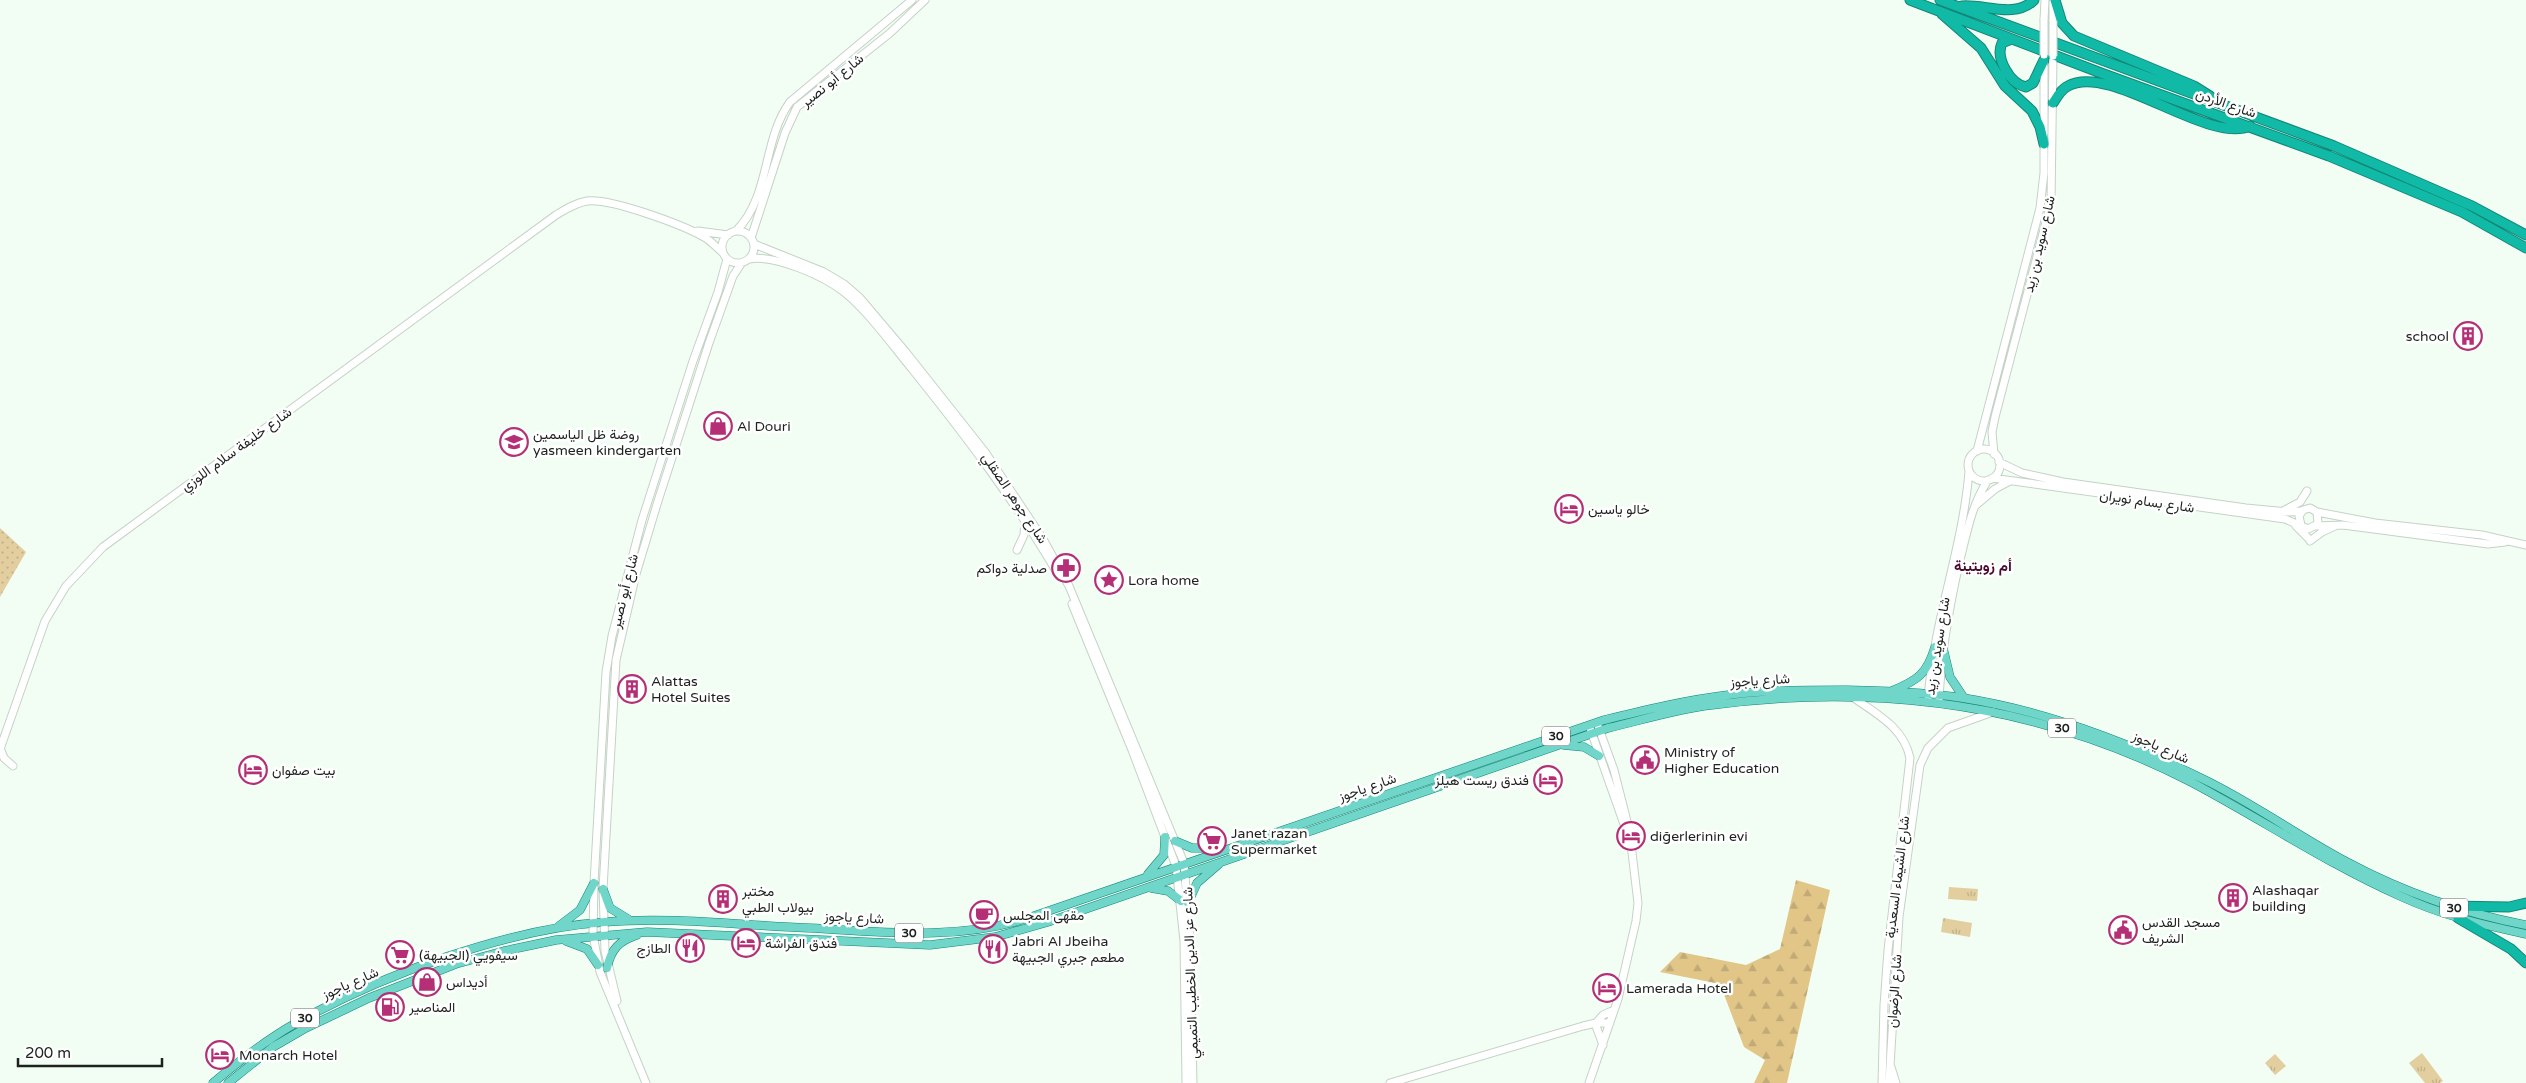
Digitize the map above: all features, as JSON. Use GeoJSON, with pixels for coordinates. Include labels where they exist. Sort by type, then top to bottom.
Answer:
{"type":"FeatureCollection","features":[{"type":"Feature","properties":{"kind":"highway","name":"شارع الأردن"},"geometry":{"type":"LineString","coordinates":[[1910,0],[2118,79],[2251,126],[2439,202],[2481,221],[2526,248]]}},
{"type":"Feature","properties":{"kind":"highway","name":"شارع الأردن"},"geometry":{"type":"LineString","coordinates":[[1940,0],[2242,111],[2402,174],[2478,209],[2526,235]]}},
{"type":"Feature","properties":{"kind":"highway"},"geometry":{"type":"LineString","coordinates":[[1957,7],[2011,9],[2021,8],[2034,0]]}},
{"type":"Feature","properties":{"kind":"highway"},"geometry":{"type":"LineString","coordinates":[[2054,0],[2062,23],[2074,36],[2194,86],[2242,111]]}},
{"type":"Feature","properties":{"kind":"highway"},"geometry":{"type":"LineString","coordinates":[[1938,11],[1981,48],[2005,86],[2032,111],[2044,144]]}},
{"type":"Feature","properties":{"kind":"highway"},"geometry":{"type":"LineString","coordinates":[[2015,40],[2003,41],[2000,52],[2008,73],[2021,86],[2026,87],[2033,83],[2047,57]]}},
{"type":"Feature","properties":{"kind":"highway"},"geometry":{"type":"LineString","coordinates":[[2053,103],[2067,86],[2080,82],[2094,82],[2116,88],[2219,126],[2238,129],[2251,126]]}},
{"type":"Feature","properties":{"kind":"highway"},"geometry":{"type":"LineString","coordinates":[[2449,906],[2510,907],[2526,903]]}},
{"type":"Feature","properties":{"kind":"highway"},"geometry":{"type":"LineString","coordinates":[[2458,918],[2511,949],[2526,963]]}},
{"type":"Feature","properties":{"kind":"main road"},"geometry":{"type":"LineString","coordinates":[[1890,692],[1911,683],[1923,673],[1939,647]]}},
{"type":"Feature","properties":{"kind":"main road"},"geometry":{"type":"LineString","coordinates":[[1939,647],[1950,677],[1964,698]]}},
{"type":"Feature","properties":{"kind":"main road","name":"شارع ياجوز"},"geometry":{"type":"LineString","coordinates":[[212,1083],[244,1057],[294,1024],[376,985],[487,944],[593,923],[632,921],[920,934],[970,932],[1021,920],[1234,846],[1664,706],[1741,693],[1794,690],[1929,694],[1964,698],[2044,717],[2134,748],[2204,779],[2347,862],[2393,885],[2449,906],[2488,917],[2526,924]]}},
{"type":"Feature","properties":{"kind":"main road","name":"شارع ياجوز"},"geometry":{"type":"LineString","coordinates":[[228,1083],[273,1047],[322,1020],[369,998],[456,964],[504,951],[556,940],[604,934],[647,932],[945,944],[988,938],[1020,931],[1561,745],[1594,728],[1711,705],[1753,701],[1904,698],[1993,711],[2044,723],[2080,734],[2162,768],[2218,797],[2351,872],[2400,896],[2458,918],[2526,934]]}},
{"type":"Feature","properties":{"kind":"main road"},"geometry":{"type":"LineString","coordinates":[[1561,745],[1584,748],[1599,756]]}},
{"type":"Feature","properties":{"kind":"main road"},"geometry":{"type":"LineString","coordinates":[[1145,876],[1162,858],[1165,837]]}},
{"type":"Feature","properties":{"kind":"main road"},"geometry":{"type":"LineString","coordinates":[[1175,841],[1201,849],[1234,846]]}},
{"type":"Feature","properties":{"kind":"main road"},"geometry":{"type":"LineString","coordinates":[[1141,889],[1166,890],[1185,902],[1197,883],[1225,860]]}},
{"type":"Feature","properties":{"kind":"main road"},"geometry":{"type":"LineString","coordinates":[[551,930],[580,910],[594,883]]}},
{"type":"Feature","properties":{"kind":"main road"},"geometry":{"type":"LineString","coordinates":[[603,889],[611,910],[632,921]]}},
{"type":"Feature","properties":{"kind":"main road"},"geometry":{"type":"LineString","coordinates":[[607,968],[610,955],[619,943],[647,932]]}},
{"type":"Feature","properties":{"kind":"main road"},"geometry":{"type":"LineString","coordinates":[[556,940],[570,942],[587,949],[593,955],[598,965]]}},
{"type":"Feature","properties":{"kind":"street","name":"شارع أبو نصير"},"geometry":{"type":"LineString","coordinates":[[736,231],[752,211],[781,116],[790,102],[912,0]]}},
{"type":"Feature","properties":{"kind":"street","name":"شارع أبو نصير"},"geometry":{"type":"LineString","coordinates":[[753,241],[788,126],[797,107],[895,28],[925,0]]}},
{"type":"Feature","properties":{"kind":"street","name":"شارع سويد بن زيد"},"geometry":{"type":"LineString","coordinates":[[1994,454],[1992,440],[1995,417],[2051,203],[2053,103],[2044,20],[2045,0]]}},
{"type":"Feature","properties":{"kind":"street","name":"شارع سويد بن زيد"},"geometry":{"type":"LineString","coordinates":[[1977,451],[2040,208],[2044,173],[2047,57],[2053,21],[2054,0]]}},
{"type":"Feature","properties":{"kind":"street","name":"شارع خليفة سلام اللوزي"},"geometry":{"type":"LineString","coordinates":[[0,749],[45,621],[60,592],[90,559],[123,530],[573,201],[597,198],[613,201],[703,232],[728,235]]}},
{"type":"Feature","properties":{"kind":"street","name":"شارع خليفة سلام اللوزي"},"geometry":{"type":"LineString","coordinates":[[556,215],[578,203],[589,201],[606,203],[691,231],[705,238],[722,252]]}},
{"type":"Feature","properties":{"kind":"street"},"geometry":{"type":"LineString","coordinates":[[736,231],[745,233],[753,241],[752,255],[740,264],[727,259],[722,252],[722,244],[728,235],[736,231]]}},
{"type":"Feature","properties":{"kind":"street","name":"شارع جوهر الصقلي"},"geometry":{"type":"LineString","coordinates":[[753,241],[824,272],[854,292],[905,351],[993,464],[1043,539],[1069,586],[1184,863]]}},
{"type":"Feature","properties":{"kind":"street","name":"شارع جوهر الصقلي"},"geometry":{"type":"LineString","coordinates":[[749,259],[764,258],[783,263],[829,282],[849,296],[935,397],[1025,521],[1067,592],[1176,866]]}},
{"type":"Feature","properties":{"kind":"street","name":"شارع أبو نصير"},"geometry":{"type":"LineString","coordinates":[[621,1020],[598,965],[593,936],[594,883],[606,672],[612,636],[642,520],[693,361],[718,292],[727,259]]}},
{"type":"Feature","properties":{"kind":"street","name":"شارع أبو نصير"},"geometry":{"type":"LineString","coordinates":[[621,1020],[607,968],[603,889],[614,682],[619,643],[640,559],[683,420],[724,302],[740,264]]}},
{"type":"Feature","properties":{"kind":"street"},"geometry":{"type":"LineString","coordinates":[[1986,450],[1994,454],[1999,462],[1998,471],[1990,479],[1979,480],[1969,471],[1970,457],[1977,451],[1986,450]]}},
{"type":"Feature","properties":{"kind":"street","name":"شارع بسام نويران"},"geometry":{"type":"LineString","coordinates":[[1999,462],[2022,474],[2063,482],[2280,512],[2302,511]]}},
{"type":"Feature","properties":{"kind":"street","name":"شارع سويد بن زيد"},"geometry":{"type":"LineString","coordinates":[[1928,702],[1969,471]]}},
{"type":"Feature","properties":{"kind":"street","name":"شارع سويد بن زيد"},"geometry":{"type":"LineString","coordinates":[[1939,704],[1939,647],[1974,506],[1990,479]]}},
{"type":"Feature","properties":{"kind":"street","name":"شارع بسام نويران"},"geometry":{"type":"LineString","coordinates":[[1990,479],[2014,480],[2116,497],[2285,519],[2301,525]]}},
{"type":"Feature","properties":{"kind":"street"},"geometry":{"type":"LineString","coordinates":[[1974,506],[1995,489],[2014,480]]}},
{"type":"Feature","properties":{"kind":"street"},"geometry":{"type":"LineString","coordinates":[[2280,512],[2300,502],[2307,491]]}},
{"type":"Feature","properties":{"kind":"street"},"geometry":{"type":"LineString","coordinates":[[2505,542],[2488,544],[2343,525],[2316,526],[2308,529],[2301,525],[2299,516],[2302,511],[2310,508],[2318,512],[2375,523],[2482,535],[2505,542],[2526,545]]}},
{"type":"Feature","properties":{"kind":"street"},"geometry":{"type":"LineString","coordinates":[[2316,526],[2320,518],[2318,512]]}},
{"type":"Feature","properties":{"kind":"street"},"geometry":{"type":"LineString","coordinates":[[2285,519],[2298,528],[2310,541],[2327,529],[2343,525]]}},
{"type":"Feature","properties":{"kind":"street"},"geometry":{"type":"LineString","coordinates":[[1017,550],[1025,531],[1025,521]]}},
{"type":"Feature","properties":{"kind":"street","name":"شارع الشيماء السعدية"},"geometry":{"type":"LineString","coordinates":[[1854,698],[1885,719],[1897,732],[1908,751],[1910,764],[1888,950],[1890,970],[1884,1082]]}},
{"type":"Feature","properties":{"kind":"street"},"geometry":{"type":"LineString","coordinates":[[1910,764],[1920,765],[1928,748],[1948,728],[1993,711]]}},
{"type":"Feature","properties":{"kind":"street"},"geometry":{"type":"LineString","coordinates":[[1594,728],[1599,756],[1630,839]]}},
{"type":"Feature","properties":{"kind":"street"},"geometry":{"type":"LineString","coordinates":[[1589,1083],[1614,1010],[1638,914],[1636,876],[1627,817],[1614,770],[1594,728]]}},
{"type":"Feature","properties":{"kind":"street"},"geometry":{"type":"LineString","coordinates":[[0,749],[4,758],[13,766]]}},
{"type":"Feature","properties":{"kind":"street","name":"شارع الرضوان"},"geometry":{"type":"LineString","coordinates":[[1884,1082],[1890,1060],[1890,970],[1896,950],[1906,852],[1920,765]]}},
{"type":"Feature","properties":{"kind":"street","name":"شارع عز الدين الخطيب التميمي"},"geometry":{"type":"LineString","coordinates":[[1184,863],[1186,874],[1186,1083]]}},
{"type":"Feature","properties":{"kind":"street","name":"شارع عز الدين الخطيب التميمي"},"geometry":{"type":"LineString","coordinates":[[1176,866],[1177,877],[1185,902],[1193,1083]]}},
{"type":"Feature","properties":{"kind":"street"},"geometry":{"type":"LineString","coordinates":[[1888,950],[1896,950]]}},
{"type":"Feature","properties":{"kind":"street"},"geometry":{"type":"LineString","coordinates":[[1595,1024],[1603,1014],[1614,1010]]}},
{"type":"Feature","properties":{"kind":"street"},"geometry":{"type":"LineString","coordinates":[[621,1020],[646,1083]]}},
{"type":"Feature","properties":{"kind":"street"},"geometry":{"type":"LineString","coordinates":[[1595,1024],[1603,1045]]}},
{"type":"Feature","properties":{"kind":"street"},"geometry":{"type":"LineString","coordinates":[[1390,1083],[1595,1024],[1609,1025]]}},
{"type":"Feature","properties":{"kind":"street"},"geometry":{"type":"LineString","coordinates":[[1890,1060],[1896,1083]]}},
{"type":"Feature","properties":{"kind":"green space"},"geometry":{"type":"Polygon","coordinates":[[[0,528],[26,552],[0,597],[0,528]]]}},
{"type":"Feature","properties":{"kind":"green space"},"geometry":{"type":"Polygon","coordinates":[[[1796,880],[1830,890],[1787,1083],[1754,1083],[1765,1060],[1744,1047],[1720,984],[1660,972],[1680,952],[1746,965],[1780,949],[1796,880]]]}},
{"type":"Feature","properties":{"kind":"green space"},"geometry":{"type":"Polygon","coordinates":[[[1949,887],[1978,889],[1977,901],[1948,899],[1949,887]]]}},
{"type":"Feature","properties":{"kind":"green space"},"geometry":{"type":"Polygon","coordinates":[[[1943,918],[1972,923],[1970,937],[1941,932],[1943,918]]]}},
{"type":"Feature","properties":{"kind":"green space"},"geometry":{"type":"Polygon","coordinates":[[[2422,1053],[2443,1081],[2440,1083],[2425,1083],[2409,1063],[2422,1053]]]}},
{"type":"Feature","properties":{"kind":"green space"},"geometry":{"type":"Polygon","coordinates":[[[2275,1054],[2286,1066],[2275,1075],[2265,1063],[2275,1054]]]}},
{"type":"Feature","properties":{"kind":"place","name":"school"},"geometry":{"type":"Point","coordinates":[2468,336]}},
{"type":"Feature","properties":{"kind":"place","name":"Al Douri"},"geometry":{"type":"Point","coordinates":[718,426]}},
{"type":"Feature","properties":{"kind":"place","name":"روضة ظل الياسمين yasmeen kindergarten"},"geometry":{"type":"Point","coordinates":[514,442]}},
{"type":"Feature","properties":{"kind":"place","name":"خالو ياسين"},"geometry":{"type":"Point","coordinates":[1569,509]}},
{"type":"Feature","properties":{"kind":"place","name":"صدلية دواكم"},"geometry":{"type":"Point","coordinates":[1066,568]}},
{"type":"Feature","properties":{"kind":"place","name":"Lora home"},"geometry":{"type":"Point","coordinates":[1109,580]}},
{"type":"Feature","properties":{"kind":"place","name":"Alattas Hotel Suites"},"geometry":{"type":"Point","coordinates":[632,689]}},
{"type":"Feature","properties":{"kind":"place","name":"Ministry of Higher Education"},"geometry":{"type":"Point","coordinates":[1645,760]}},
{"type":"Feature","properties":{"kind":"place","name":"بيت صفوان"},"geometry":{"type":"Point","coordinates":[253,770]}},
{"type":"Feature","properties":{"kind":"place","name":"فندق ريست هيلز"},"geometry":{"type":"Point","coordinates":[1548,780]}},
{"type":"Feature","properties":{"kind":"place","name":"diğerlerinin evi"},"geometry":{"type":"Point","coordinates":[1631,836]}},
{"type":"Feature","properties":{"kind":"place","name":"Janet razan Supermarket"},"geometry":{"type":"Point","coordinates":[1212,841]}},
{"type":"Feature","properties":{"kind":"place","name":"Alashaqar building"},"geometry":{"type":"Point","coordinates":[2233,898]}},
{"type":"Feature","properties":{"kind":"place","name":"مختبر بيولاب الطبي"},"geometry":{"type":"Point","coordinates":[723,899]}},
{"type":"Feature","properties":{"kind":"place","name":"مقهى المجلس"},"geometry":{"type":"Point","coordinates":[984,915]}},
{"type":"Feature","properties":{"kind":"place","name":"مسجد القدس الشريف"},"geometry":{"type":"Point","coordinates":[2123,930]}},
{"type":"Feature","properties":{"kind":"place","name":"فندق الفراشة"},"geometry":{"type":"Point","coordinates":[746,943]}},
{"type":"Feature","properties":{"kind":"place","name":"الطازج"},"geometry":{"type":"Point","coordinates":[690,948]}},
{"type":"Feature","properties":{"kind":"place","name":"Jabri Al Jbeiha مطعم جبري الجبيهة"},"geometry":{"type":"Point","coordinates":[993,949]}},
{"type":"Feature","properties":{"kind":"place","name":"سيفويي (الجبيهة)"},"geometry":{"type":"Point","coordinates":[400,955]}},
{"type":"Feature","properties":{"kind":"place","name":"أديداس"},"geometry":{"type":"Point","coordinates":[427,982]}},
{"type":"Feature","properties":{"kind":"place","name":"Lamerada Hotel"},"geometry":{"type":"Point","coordinates":[1607,988]}},
{"type":"Feature","properties":{"kind":"place","name":"المناصير"},"geometry":{"type":"Point","coordinates":[390,1007]}},
{"type":"Feature","properties":{"kind":"place","name":"Monarch Hotel"},"geometry":{"type":"Point","coordinates":[220,1055]}},
{"type":"Feature","properties":{"kind":"district","name":"أم زويتينة"},"geometry":{"type":"Point","coordinates":[1983,566]}}]}
